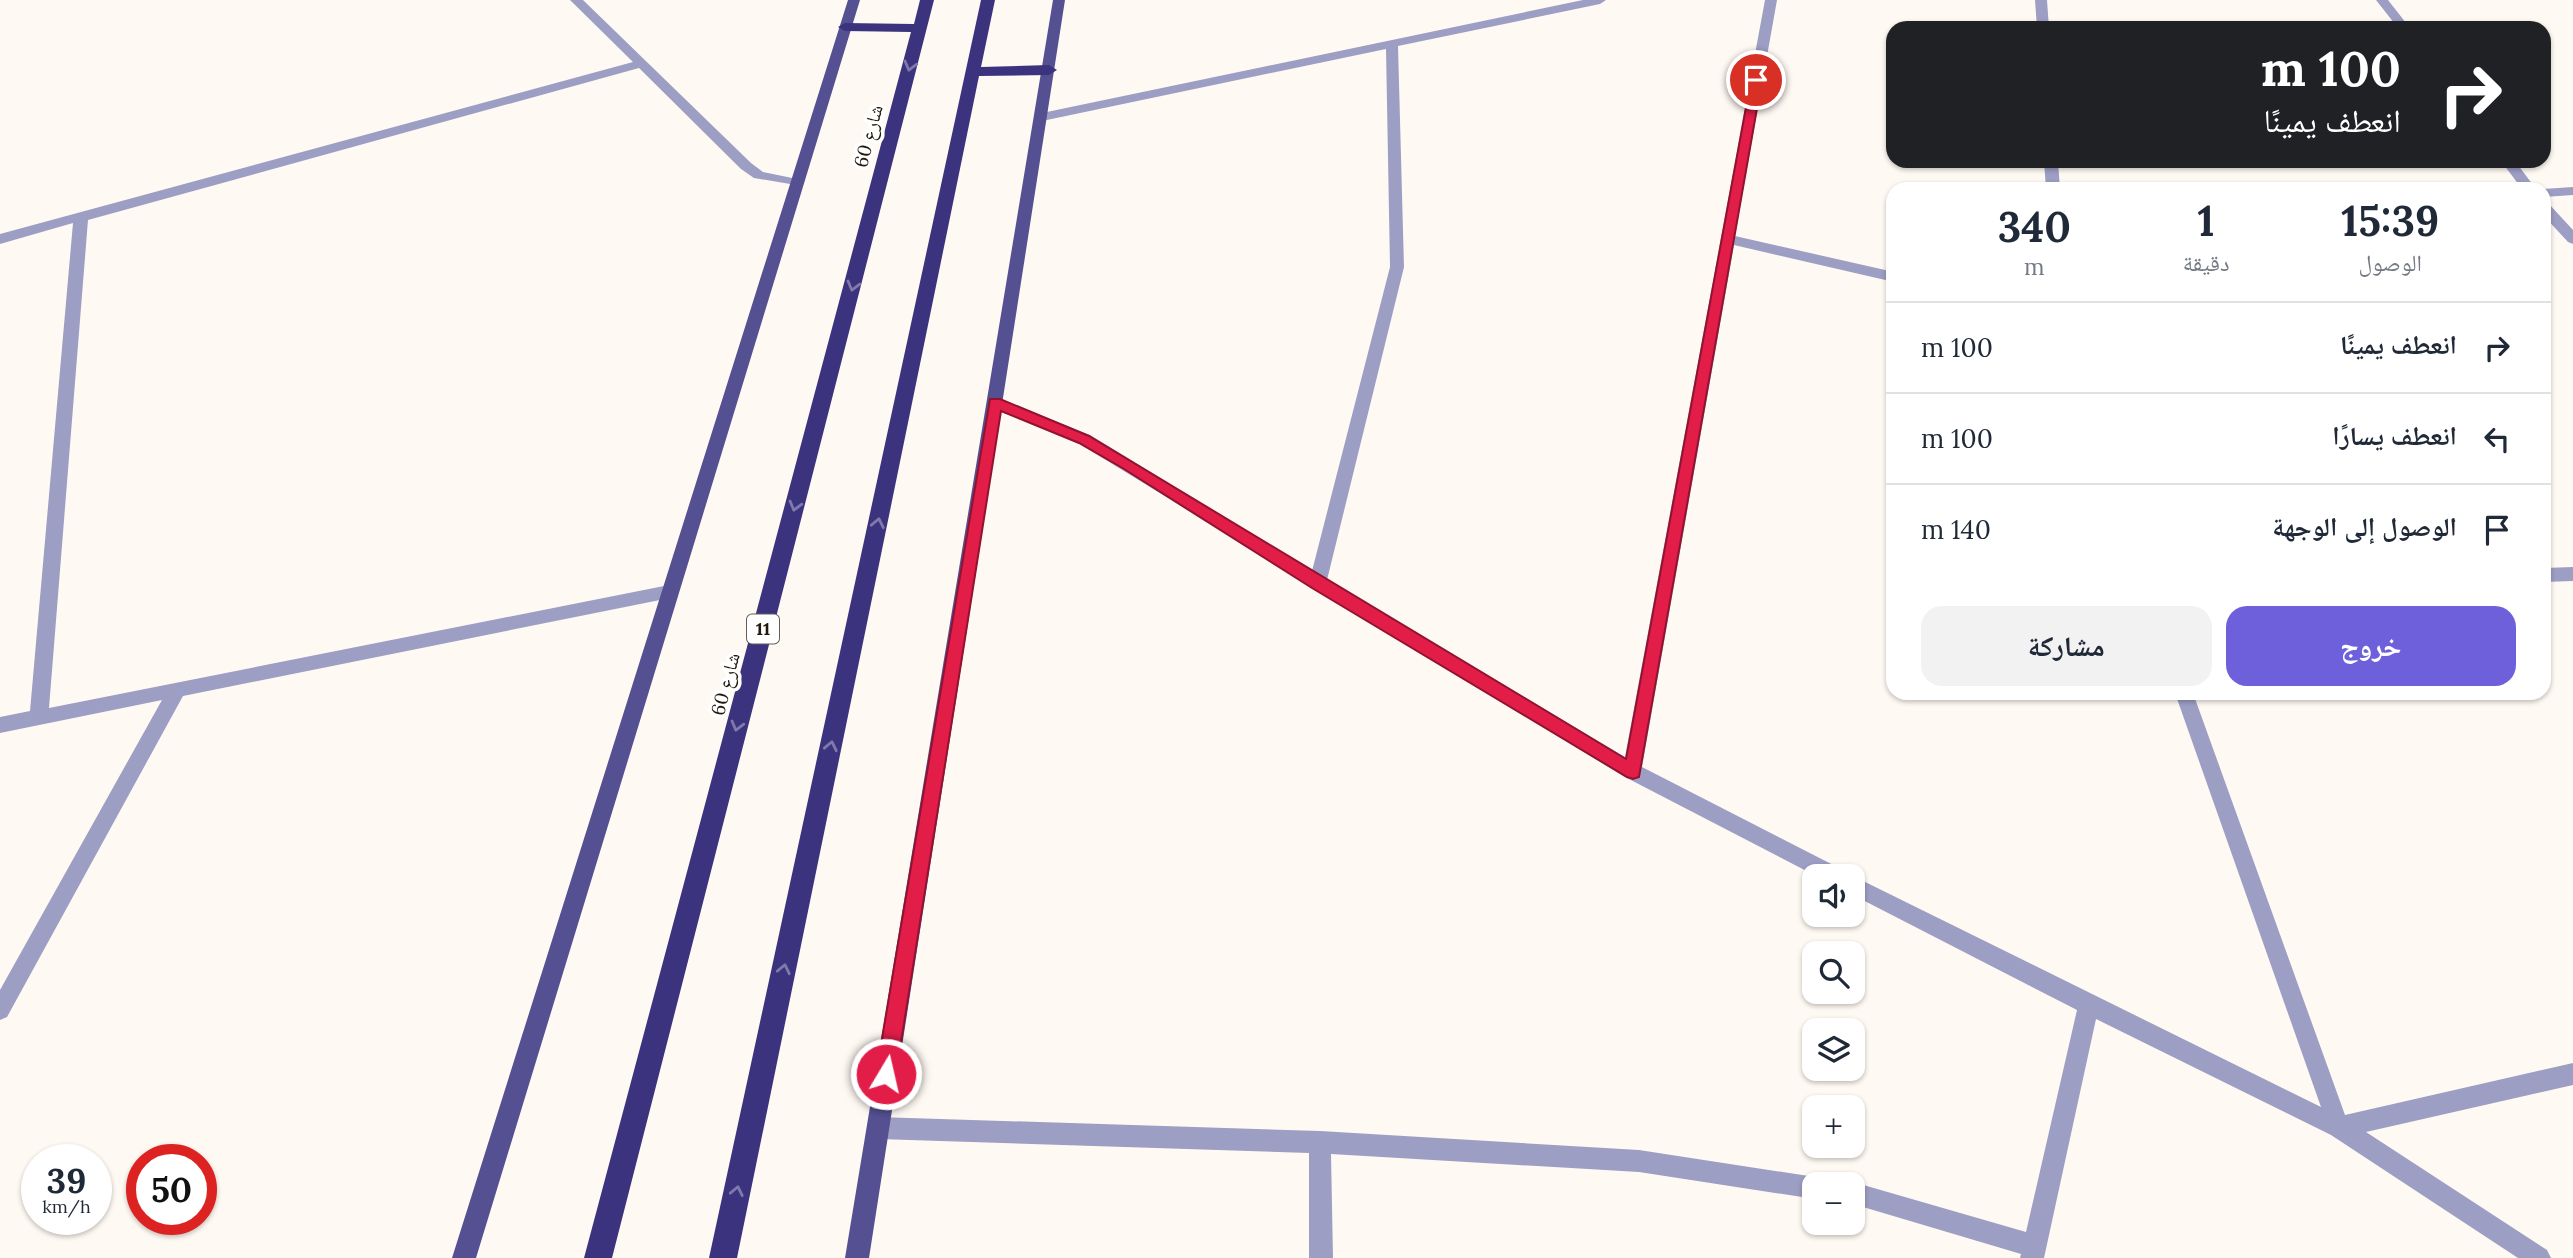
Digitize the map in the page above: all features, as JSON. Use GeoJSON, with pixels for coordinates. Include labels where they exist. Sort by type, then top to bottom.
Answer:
{"type":"FeatureCollection","features":[{"type":"Feature","properties":{"kind":"highway","name":"شارع 60"},"geometry":{"type":"LineString","coordinates":[[598,1258],[927,0]]}},
{"type":"Feature","properties":{"kind":"highway"},"geometry":{"type":"LineString","coordinates":[[723,1258],[988,0]]}},
{"type":"Feature","properties":{"kind":"highway"},"geometry":{"type":"LineString","coordinates":[[845,27],[920,27]]}},
{"type":"Feature","properties":{"kind":"highway"},"geometry":{"type":"LineString","coordinates":[[973,72],[1049,70]]}},
{"type":"Feature","properties":{"kind":"main road"},"geometry":{"type":"LineString","coordinates":[[464,1258],[854,0]]}},
{"type":"Feature","properties":{"kind":"main road"},"geometry":{"type":"LineString","coordinates":[[857,1258],[1059,0]]}},
{"type":"Feature","properties":{"kind":"street"},"geometry":{"type":"LineString","coordinates":[[576,0],[746,166],[759,175],[797,183]]}},
{"type":"Feature","properties":{"kind":"street"},"geometry":{"type":"LineString","coordinates":[[1041,117],[1600,0]]}},
{"type":"Feature","properties":{"kind":"street"},"geometry":{"type":"LineString","coordinates":[[1633,771],[1771,0]]}},
{"type":"Feature","properties":{"kind":"street"},"geometry":{"type":"LineString","coordinates":[[2041,0],[2042,21]]}},
{"type":"Feature","properties":{"kind":"street"},"geometry":{"type":"LineString","coordinates":[[2382,0],[2398,21]]}},
{"type":"Feature","properties":{"kind":"street"},"geometry":{"type":"LineString","coordinates":[[1318,583],[1397,267],[1392,44]]}},
{"type":"Feature","properties":{"kind":"street"},"geometry":{"type":"LineString","coordinates":[[0,239],[640,64]]}},
{"type":"Feature","properties":{"kind":"street"},"geometry":{"type":"LineString","coordinates":[[2551,192],[2573,191]]}},
{"type":"Feature","properties":{"kind":"street"},"geometry":{"type":"LineString","coordinates":[[2551,215],[2573,239]]}},
{"type":"Feature","properties":{"kind":"street"},"geometry":{"type":"LineString","coordinates":[[39,716],[81,216]]}},
{"type":"Feature","properties":{"kind":"street"},"geometry":{"type":"LineString","coordinates":[[1727,239],[1886,274]]}},
{"type":"Feature","properties":{"kind":"street"},"geometry":{"type":"LineString","coordinates":[[995,403],[1084,439],[1318,583],[1633,771],[1813,864]]}},
{"type":"Feature","properties":{"kind":"street"},"geometry":{"type":"LineString","coordinates":[[2551,575],[2573,574]]}},
{"type":"Feature","properties":{"kind":"street"},"geometry":{"type":"LineString","coordinates":[[0,725],[669,592]]}},
{"type":"Feature","properties":{"kind":"street"},"geometry":{"type":"LineString","coordinates":[[0,1010],[178,689]]}},
{"type":"Feature","properties":{"kind":"street"},"geometry":{"type":"LineString","coordinates":[[2186,700],[2339,1127]]}},
{"type":"Feature","properties":{"kind":"street"},"geometry":{"type":"LineString","coordinates":[[1865,891],[2089,1005],[2339,1127],[2539,1258]]}},
{"type":"Feature","properties":{"kind":"street"},"geometry":{"type":"LineString","coordinates":[[1865,1198],[2034,1252],[2089,1005]]}},
{"type":"Feature","properties":{"kind":"street"},"geometry":{"type":"LineString","coordinates":[[2339,1127],[2573,1074]]}},
{"type":"Feature","properties":{"kind":"street"},"geometry":{"type":"LineString","coordinates":[[877,1128],[1320,1142],[1639,1161],[1802,1186]]}},
{"type":"Feature","properties":{"kind":"street"},"geometry":{"type":"LineString","coordinates":[[1320,1142],[1321,1258]]}},
{"type":"Feature","properties":{"kind":"route"},"geometry":{"type":"LineString","coordinates":[[886,1074],[995,403],[1084,439],[1318,583],[1633,771],[1756,80]]}}]}
